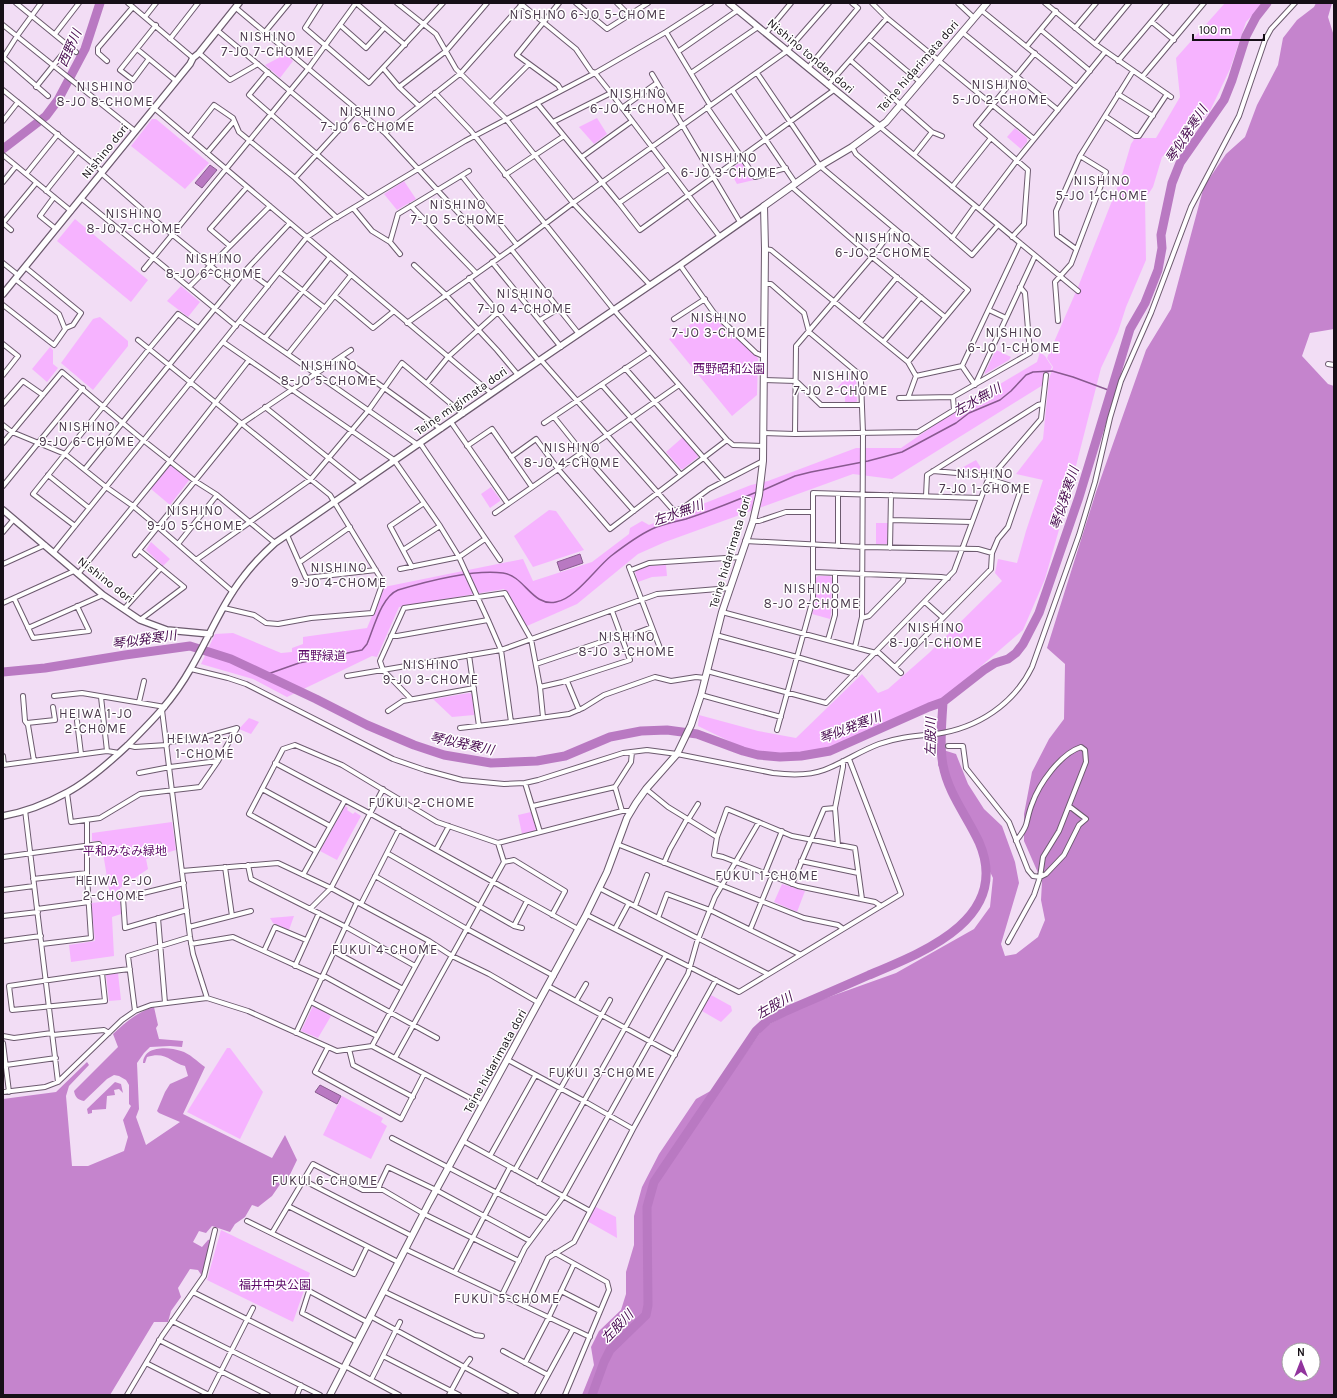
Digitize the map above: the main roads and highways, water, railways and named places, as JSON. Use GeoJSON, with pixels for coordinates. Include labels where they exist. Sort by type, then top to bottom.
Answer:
{"type":"FeatureCollection","features":[{"type":"Feature","properties":{"kind":"main road","name":"Teine hidarimata dori"},"geometry":{"type":"LineString","coordinates":[[330,1395],[436,1190],[554,976],[586,914],[607,872],[631,811],[646,789],[677,754],[691,725],[701,695],[722,612],[753,521],[760,491],[763,461],[764,206],[820,166],[852,147],[886,122],[987,3]]}},
{"type":"Feature","properties":{"kind":"waterway","name":"西野川"},"geometry":{"type":"LineString","coordinates":[[3,149],[46,116],[58,100],[85,49],[100,3]]}},
{"type":"Feature","properties":{"kind":"waterway","name":"琴似発寒川"},"geometry":{"type":"LineString","coordinates":[[3,672],[45,668],[190,646],[231,659],[367,725],[414,745],[444,755],[491,763],[537,761],[565,756],[610,737],[641,731],[667,730],[697,734],[758,755],[780,757],[801,756],[830,751],[943,702],[984,670],[995,663],[1008,659],[1016,653],[1023,644],[1039,613],[1079,497],[1130,329],[1145,303],[1158,270],[1162,248],[1161,235],[1172,183],[1180,163],[1224,100],[1246,36],[1256,17],[1267,3]]}},
{"type":"Feature","properties":{"kind":"waterway","name":"左水無川"},"geometry":{"type":"LineString","coordinates":[[761,491],[795,476],[868,461],[902,452],[956,423],[969,413],[1000,400],[1026,375],[1033,372],[1052,371],[1111,391]]}},
{"type":"Feature","properties":{"kind":"waterway","name":"左水無川"},"geometry":{"type":"LineString","coordinates":[[265,675],[299,663],[362,650],[367,644],[379,614],[387,599],[398,590],[423,583],[465,574],[491,572],[503,573],[511,575],[534,596],[541,600],[548,602],[563,600],[578,589],[611,556],[646,532],[660,526],[704,513],[757,492]]}},
{"type":"Feature","properties":{"kind":"waterway","name":"左股川"},"geometry":{"type":"LineString","coordinates":[[592,1395],[610,1350],[646,1315],[648,1305],[647,1207],[654,1182],[756,1031],[768,1020],[786,1011],[891,966],[937,943],[957,928],[973,911],[983,892],[986,869],[979,842],[953,795],[945,775],[941,742],[943,702]]}},
{"type":"Feature","properties":{"kind":"district","name":"NISHINO 6-JO 5-CHOME"},"geometry":{"type":"Point","coordinates":[588,14]}},
{"type":"Feature","properties":{"kind":"district","name":"NISHINO 7-JO 7-CHOME"},"geometry":{"type":"Point","coordinates":[268,44]}},
{"type":"Feature","properties":{"kind":"district","name":"NISHINO 5-JO 2-CHOME"},"geometry":{"type":"Point","coordinates":[1000,92]}},
{"type":"Feature","properties":{"kind":"district","name":"NISHINO 8-JO 8-CHOME"},"geometry":{"type":"Point","coordinates":[105,94]}},
{"type":"Feature","properties":{"kind":"district","name":"NISHINO 6-JO 4-CHOME"},"geometry":{"type":"Point","coordinates":[638,100]}},
{"type":"Feature","properties":{"kind":"district","name":"NISHINO 7-JO 6-CHOME"},"geometry":{"type":"Point","coordinates":[368,118]}},
{"type":"Feature","properties":{"kind":"district","name":"NISHINO 6-JO 3-CHOME"},"geometry":{"type":"Point","coordinates":[729,164]}},
{"type":"Feature","properties":{"kind":"district","name":"NISHINO 5-JO 1-CHOME"},"geometry":{"type":"Point","coordinates":[1102,188]}},
{"type":"Feature","properties":{"kind":"district","name":"NISHINO 7-JO 5-CHOME"},"geometry":{"type":"Point","coordinates":[458,212]}},
{"type":"Feature","properties":{"kind":"district","name":"NISHINO 8-JO 7-CHOME"},"geometry":{"type":"Point","coordinates":[134,220]}},
{"type":"Feature","properties":{"kind":"district","name":"NISHINO 6-JO 2-CHOME"},"geometry":{"type":"Point","coordinates":[883,244]}},
{"type":"Feature","properties":{"kind":"district","name":"NISHINO 8-JO 6-CHOME"},"geometry":{"type":"Point","coordinates":[214,266]}},
{"type":"Feature","properties":{"kind":"district","name":"NISHINO 7-JO 4-CHOME"},"geometry":{"type":"Point","coordinates":[525,300]}},
{"type":"Feature","properties":{"kind":"district","name":"NISHINO 7-JO 3-CHOME"},"geometry":{"type":"Point","coordinates":[719,324]}},
{"type":"Feature","properties":{"kind":"district","name":"NISHINO 6-JO 1-CHOME"},"geometry":{"type":"Point","coordinates":[1014,340]}},
{"type":"Feature","properties":{"kind":"district","name":"NISHINO 8-JO 5-CHOME"},"geometry":{"type":"Point","coordinates":[329,372]}},
{"type":"Feature","properties":{"kind":"district","name":"NISHINO 7-JO 2-CHOME"},"geometry":{"type":"Point","coordinates":[841,382]}},
{"type":"Feature","properties":{"kind":"district","name":"NISHINO 9-JO 6-CHOME"},"geometry":{"type":"Point","coordinates":[87,434]}},
{"type":"Feature","properties":{"kind":"district","name":"NISHINO 8-JO 4-CHOME"},"geometry":{"type":"Point","coordinates":[572,454]}},
{"type":"Feature","properties":{"kind":"district","name":"NISHINO 7-JO 1-CHOME"},"geometry":{"type":"Point","coordinates":[985,480]}},
{"type":"Feature","properties":{"kind":"district","name":"NISHINO 9-JO 5-CHOME"},"geometry":{"type":"Point","coordinates":[195,518]}},
{"type":"Feature","properties":{"kind":"district","name":"NISHINO 9-JO 4-CHOME"},"geometry":{"type":"Point","coordinates":[339,574]}},
{"type":"Feature","properties":{"kind":"district","name":"NISHINO 8-JO 2-CHOME"},"geometry":{"type":"Point","coordinates":[812,596]}},
{"type":"Feature","properties":{"kind":"district","name":"NISHINO 8-JO 1-CHOME"},"geometry":{"type":"Point","coordinates":[936,634]}},
{"type":"Feature","properties":{"kind":"district","name":"NISHINO 8-JO 3-CHOME"},"geometry":{"type":"Point","coordinates":[627,644]}},
{"type":"Feature","properties":{"kind":"district","name":"NISHINO 9-JO 3-CHOME"},"geometry":{"type":"Point","coordinates":[431,672]}},
{"type":"Feature","properties":{"kind":"district","name":"HEIWA 1-JO 2-CHOME"},"geometry":{"type":"Point","coordinates":[96,720]}},
{"type":"Feature","properties":{"kind":"district","name":"HEIWA 2-JO 1-CHOME"},"geometry":{"type":"Point","coordinates":[205,746]}},
{"type":"Feature","properties":{"kind":"district","name":"FUKUI 2-CHOME"},"geometry":{"type":"Point","coordinates":[422,802]}},
{"type":"Feature","properties":{"kind":"district","name":"FUKUI 1-CHOME"},"geometry":{"type":"Point","coordinates":[767,875]}},
{"type":"Feature","properties":{"kind":"district","name":"HEIWA 2-JO 2-CHOME"},"geometry":{"type":"Point","coordinates":[114,888]}},
{"type":"Feature","properties":{"kind":"district","name":"FUKUI 4-CHOME"},"geometry":{"type":"Point","coordinates":[385,949]}},
{"type":"Feature","properties":{"kind":"district","name":"FUKUI 3-CHOME"},"geometry":{"type":"Point","coordinates":[602,1072]}},
{"type":"Feature","properties":{"kind":"district","name":"FUKUI 6-CHOME"},"geometry":{"type":"Point","coordinates":[325,1180]}},
{"type":"Feature","properties":{"kind":"district","name":"FUKUI 5-CHOME"},"geometry":{"type":"Point","coordinates":[507,1298]}},
{"type":"Feature","properties":{"kind":"park label","name":"西野昭和公園"},"geometry":{"type":"Point","coordinates":[729,369]}},
{"type":"Feature","properties":{"kind":"park label","name":"西野緑道"},"geometry":{"type":"Point","coordinates":[322,656]}},
{"type":"Feature","properties":{"kind":"park label","name":"平和みなみ緑地"},"geometry":{"type":"Point","coordinates":[125,851]}},
{"type":"Feature","properties":{"kind":"park label","name":"福井中央公園"},"geometry":{"type":"Point","coordinates":[275,1285]}}]}
